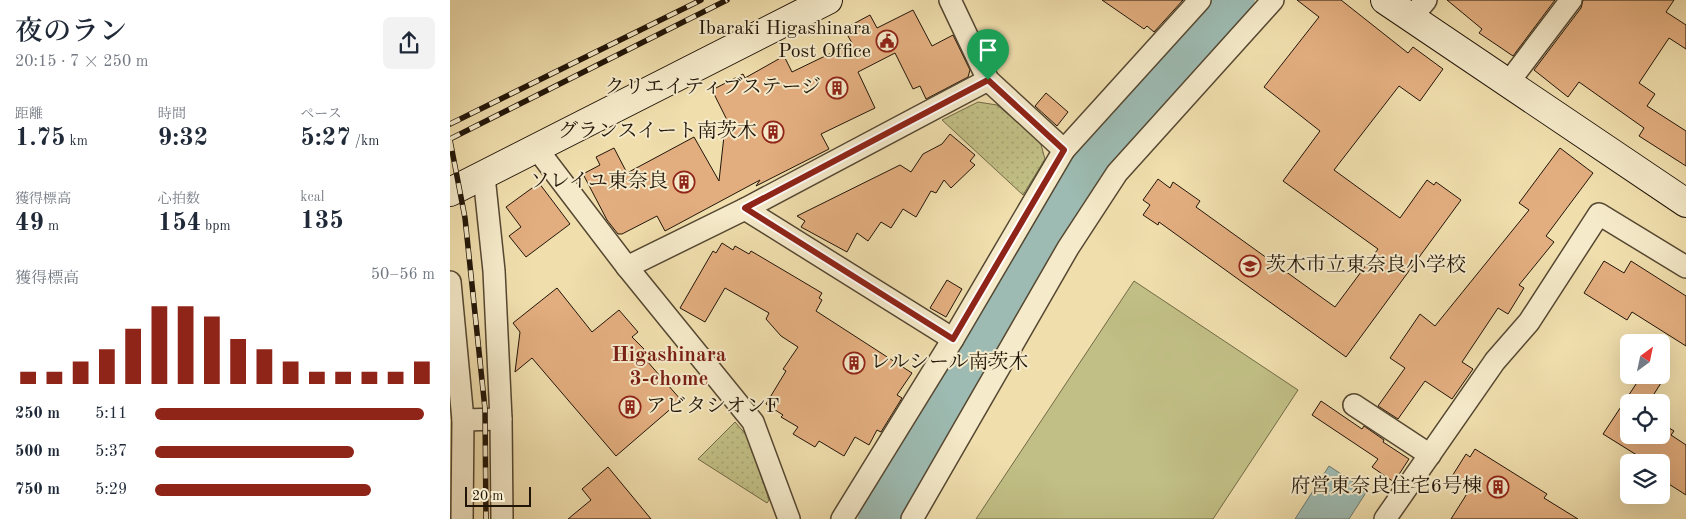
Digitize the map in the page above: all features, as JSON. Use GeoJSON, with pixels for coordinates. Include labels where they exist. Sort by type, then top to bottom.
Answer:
{"type":"FeatureCollection","features":[{"type":"Feature","properties":{"kind":"street"},"geometry":{"type":"LineString","coordinates":[[450,192],[828,0]]}},
{"type":"Feature","properties":{"kind":"street"},"geometry":{"type":"LineString","coordinates":[[950,0],[988,80],[1064,150]]}},
{"type":"Feature","properties":{"kind":"street"},"geometry":{"type":"LineString","coordinates":[[842,519],[953,339],[1064,150],[1200,0]]}},
{"type":"Feature","properties":{"kind":"street"},"geometry":{"type":"LineString","coordinates":[[912,519],[1068,248],[1117,173],[1273,0]]}},
{"type":"Feature","properties":{"kind":"street"},"geometry":{"type":"LineString","coordinates":[[1385,0],[1418,9],[1508,83],[1686,203]]}},
{"type":"Feature","properties":{"kind":"street"},"geometry":{"type":"LineString","coordinates":[[1508,83],[1571,0]]}},
{"type":"Feature","properties":{"kind":"street"},"geometry":{"type":"LineString","coordinates":[[627,267],[745,208],[988,80]]}},
{"type":"Feature","properties":{"kind":"street"},"geometry":{"type":"LineString","coordinates":[[536,149],[627,267],[753,422],[788,519]]}},
{"type":"Feature","properties":{"kind":"street"},"geometry":{"type":"LineString","coordinates":[[484,176],[494,271],[501,419],[502,519]]}},
{"type":"Feature","properties":{"kind":"street"},"geometry":{"type":"LineString","coordinates":[[745,208],[953,339]]}},
{"type":"Feature","properties":{"kind":"street"},"geometry":{"type":"LineString","coordinates":[[1386,519],[1495,361],[1529,322],[1599,214],[1686,266]]}},
{"type":"Feature","properties":{"kind":"street"},"geometry":{"type":"LineString","coordinates":[[450,282],[463,420],[462,519]]}},
{"type":"Feature","properties":{"kind":"street"},"geometry":{"type":"LineString","coordinates":[[1354,405],[1430,455]]}},
{"type":"Feature","properties":{"kind":"street"},"geometry":{"type":"LineString","coordinates":[[463,420],[501,419]]}},
{"type":"Feature","properties":{"kind":"shaded area"},"geometry":{"type":"Polygon","coordinates":[[[978,102],[997,105],[1040,141],[1045,159],[1023,195],[942,120],[978,102]]]}},
{"type":"Feature","properties":{"kind":"shaded area"},"geometry":{"type":"Polygon","coordinates":[[[1134,281],[1298,390],[1213,519],[976,519],[1134,281]]]}},
{"type":"Feature","properties":{"kind":"shaded area"},"geometry":{"type":"Polygon","coordinates":[[[735,422],[749,438],[769,500],[767,503],[698,459],[735,422]]]}},
{"type":"Feature","properties":{"kind":"water"},"geometry":{"type":"Polygon","coordinates":[[[1329,466],[1367,491],[1349,519],[1295,519],[1329,466]]]}},
{"type":"Feature","properties":{"kind":"building"},"geometry":{"type":"Polygon","coordinates":[[[1102,0],[1183,0],[1154,32],[1147,26],[1144,29],[1102,0]]]}},
{"type":"Feature","properties":{"kind":"building"},"geometry":{"type":"Polygon","coordinates":[[[1297,0],[1341,0],[1408,53],[1413,47],[1443,69],[1420,101],[1399,86],[1334,170],[1400,218],[1427,180],[1434,185],[1436,182],[1461,200],[1346,357],[1159,222],[1158,225],[1143,215],[1150,205],[1143,200],[1158,179],[1170,188],[1173,182],[1200,201],[1196,207],[1335,307],[1378,249],[1283,181],[1320,131],[1264,87],[1319,17],[1297,0]]]}},
{"type":"Feature","properties":{"kind":"building"},"geometry":{"type":"Polygon","coordinates":[[[1447,0],[1555,0],[1513,56],[1479,33],[1482,29],[1447,0]]]}},
{"type":"Feature","properties":{"kind":"building"},"geometry":{"type":"Polygon","coordinates":[[[1583,0],[1674,0],[1666,12],[1686,25],[1686,49],[1669,38],[1639,83],[1655,94],[1647,106],[1686,131],[1686,166],[1639,136],[1644,128],[1579,82],[1568,97],[1534,70],[1581,8],[1583,0]]]}},
{"type":"Feature","properties":{"kind":"building"},"geometry":{"type":"Polygon","coordinates":[[[913,10],[932,46],[953,35],[970,70],[968,77],[926,99],[920,86],[913,89],[895,53],[858,72],[875,108],[821,134],[829,149],[756,186],[760,180],[665,231],[657,216],[622,234],[618,234],[607,220],[583,174],[600,165],[596,157],[614,148],[627,173],[694,137],[719,181],[726,118],[712,90],[743,74],[745,78],[784,56],[792,72],[852,43],[844,29],[870,15],[877,28],[913,10]]]}},
{"type":"Feature","properties":{"kind":"building"},"geometry":{"type":"Polygon","coordinates":[[[1046,93],[1068,112],[1057,126],[1035,106],[1046,93]]]}},
{"type":"Feature","properties":{"kind":"building"},"geometry":{"type":"Polygon","coordinates":[[[950,134],[975,155],[970,161],[975,165],[951,188],[944,180],[936,193],[931,191],[916,217],[903,209],[891,228],[881,222],[868,241],[857,233],[847,252],[801,227],[805,221],[797,216],[900,165],[911,172],[923,154],[942,144],[950,134]]]}},
{"type":"Feature","properties":{"kind":"building"},"geometry":{"type":"Polygon","coordinates":[[[1560,148],[1593,173],[1546,236],[1554,242],[1519,285],[1524,288],[1508,314],[1498,308],[1462,362],[1473,369],[1452,399],[1425,381],[1398,419],[1378,406],[1405,368],[1390,358],[1420,314],[1435,326],[1529,210],[1519,203],[1560,148]]]}},
{"type":"Feature","properties":{"kind":"building"},"geometry":{"type":"Polygon","coordinates":[[[539,183],[570,224],[526,257],[509,236],[521,227],[506,207],[539,183]]]}},
{"type":"Feature","properties":{"kind":"building"},"geometry":{"type":"Polygon","coordinates":[[[722,243],[733,250],[735,246],[749,254],[751,251],[822,293],[819,298],[822,300],[816,311],[912,373],[897,395],[902,398],[881,432],[877,430],[869,445],[855,437],[844,456],[819,441],[815,447],[793,434],[798,427],[781,417],[783,415],[766,404],[786,371],[783,369],[798,347],[781,336],[766,319],[769,313],[725,288],[705,322],[680,308],[713,251],[716,253],[722,243]]]}},
{"type":"Feature","properties":{"kind":"building"},"geometry":{"type":"Polygon","coordinates":[[[1604,261],[1624,273],[1631,261],[1686,296],[1686,346],[1670,336],[1670,334],[1667,334],[1632,312],[1627,320],[1584,293],[1604,261]]]}},
{"type":"Feature","properties":{"kind":"building"},"geometry":{"type":"Polygon","coordinates":[[[947,280],[962,289],[946,317],[930,308],[947,280]]]}},
{"type":"Feature","properties":{"kind":"building"},"geometry":{"type":"Polygon","coordinates":[[[557,288],[592,332],[619,310],[638,332],[632,337],[644,349],[640,353],[681,400],[616,456],[532,358],[515,372],[520,332],[513,323],[557,288]]]}},
{"type":"Feature","properties":{"kind":"building"},"geometry":{"type":"Polygon","coordinates":[[[1636,384],[1660,384],[1654,394],[1629,394],[1636,384]]]}},
{"type":"Feature","properties":{"kind":"building"},"geometry":{"type":"Polygon","coordinates":[[[1321,401],[1362,429],[1364,426],[1384,440],[1383,442],[1409,459],[1394,482],[1372,467],[1378,459],[1312,415],[1321,401]]]}},
{"type":"Feature","properties":{"kind":"building"},"geometry":{"type":"Polygon","coordinates":[[[1620,408],[1620,444],[1670,444],[1670,429],[1674,431],[1671,435],[1686,445],[1686,495],[1670,485],[1670,454],[1635,454],[1603,434],[1620,408]]]}},
{"type":"Feature","properties":{"kind":"building","name":"府営東奈良住宅6号棟"},"geometry":{"type":"Polygon","coordinates":[[[1475,449],[1547,494],[1544,498],[1578,519],[1451,519],[1468,492],[1449,481],[1466,454],[1470,457],[1475,449]]]}},
{"type":"Feature","properties":{"kind":"building"},"geometry":{"type":"Polygon","coordinates":[[[608,467],[651,519],[568,519],[591,500],[582,489],[608,467]]]}},
{"type":"Feature","properties":{"kind":"waterway"},"geometry":{"type":"LineString","coordinates":[[878,519],[1045,232],[1089,164],[1235,0]]}},
{"type":"Feature","properties":{"kind":"railway"},"geometry":{"type":"LineString","coordinates":[[450,124],[701,0]]}},
{"type":"Feature","properties":{"kind":"railway"},"geometry":{"type":"LineString","coordinates":[[450,139],[727,0]]}},
{"type":"Feature","properties":{"kind":"railway"},"geometry":{"type":"LineString","coordinates":[[450,140],[465,218],[485,409],[486,519]]}},
{"type":"Feature","properties":{"kind":"place","name":"Ibaraki Higashinara Post Office"},"geometry":{"type":"Point","coordinates":[887,41]}},
{"type":"Feature","properties":{"kind":"place","name":"クリエイティブステージ"},"geometry":{"type":"Point","coordinates":[837,88]}},
{"type":"Feature","properties":{"kind":"place","name":"グランスイート南茨木"},"geometry":{"type":"Point","coordinates":[773,132]}},
{"type":"Feature","properties":{"kind":"place","name":"ソレイユ東奈良"},"geometry":{"type":"Point","coordinates":[684,182]}},
{"type":"Feature","properties":{"kind":"place","name":"茨木市立東奈良小学校"},"geometry":{"type":"Point","coordinates":[1250,266]}},
{"type":"Feature","properties":{"kind":"place","name":"レルシール南茨木"},"geometry":{"type":"Point","coordinates":[854,363]}},
{"type":"Feature","properties":{"kind":"place","name":"アビタシオンF"},"geometry":{"type":"Point","coordinates":[630,407]}},
{"type":"Feature","properties":{"kind":"place","name":"府営東奈良住宅6号棟"},"geometry":{"type":"Point","coordinates":[1498,487]}},
{"type":"Feature","properties":{"kind":"district","name":"Higashinara 3-chome"},"geometry":{"type":"Point","coordinates":[669,367]}},
{"type":"Feature","properties":{"kind":"route"},"geometry":{"type":"LineString","coordinates":[[988,80],[1064,150],[953,339],[745,208],[928,112],[988,80]]}}]}
